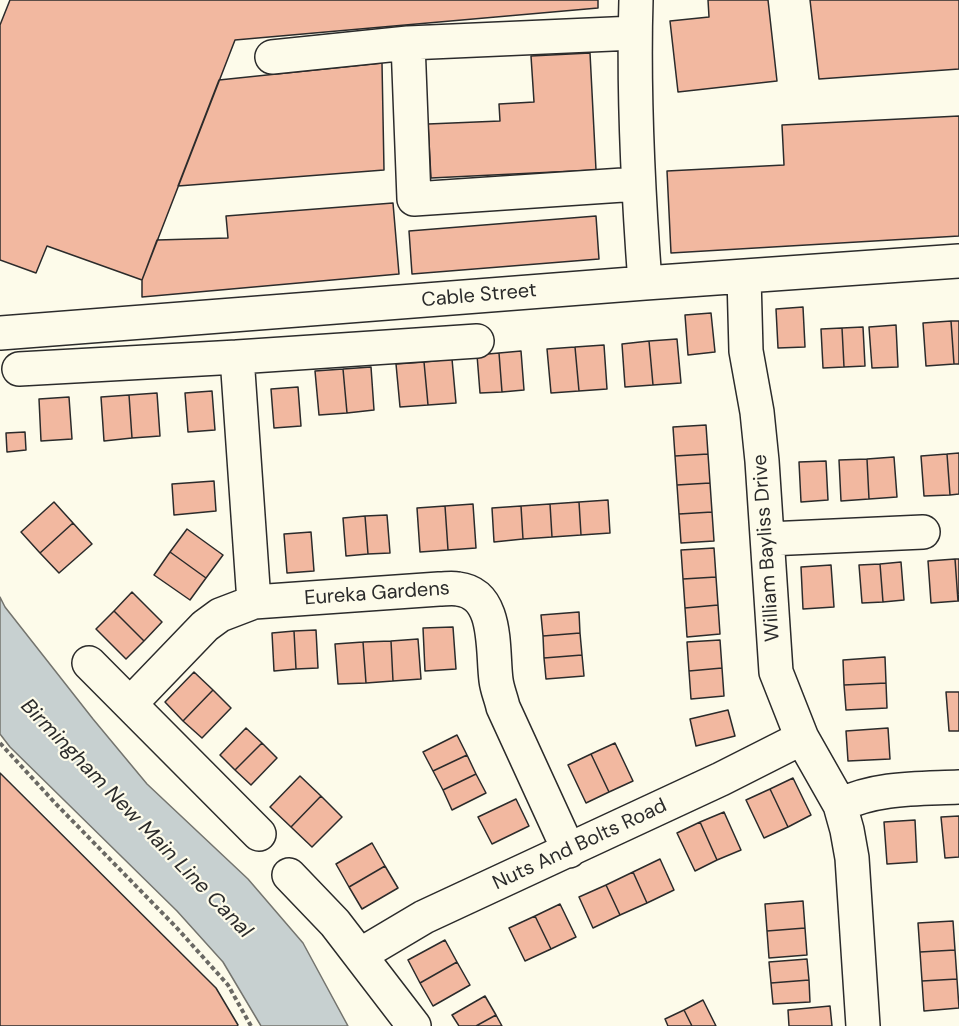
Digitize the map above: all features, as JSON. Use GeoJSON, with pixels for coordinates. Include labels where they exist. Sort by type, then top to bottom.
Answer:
{"type":"FeatureCollection","features":[{"type":"Feature","properties":{"kind":"street"},"geometry":{"type":"LineString","coordinates":[[636,0],[638,184],[645,283]]}},
{"type":"Feature","properties":{"kind":"street"},"geometry":{"type":"LineString","coordinates":[[272,57],[408,43],[635,33]]}},
{"type":"Feature","properties":{"kind":"street"},"geometry":{"type":"LineString","coordinates":[[408,43],[414,199],[638,184]]}},
{"type":"Feature","properties":{"kind":"street","name":"Cable Street"},"geometry":{"type":"LineString","coordinates":[[0,333],[959,261]]}},
{"type":"Feature","properties":{"kind":"street","name":"William Bayliss Drive"},"geometry":{"type":"LineString","coordinates":[[744,277],[746,351],[759,431],[776,672],[802,738],[840,805],[847,830],[852,858],[863,1026]]}},
{"type":"Feature","properties":{"kind":"street"},"geometry":{"type":"LineString","coordinates":[[19,369],[477,341]]}},
{"type":"Feature","properties":{"kind":"street"},"geometry":{"type":"LineString","coordinates":[[237,357],[254,602]]}},
{"type":"Feature","properties":{"kind":"street"},"geometry":{"type":"LineString","coordinates":[[768,539],[923,532]]}},
{"type":"Feature","properties":{"kind":"street","name":"Eureka Gardens"},"geometry":{"type":"LineString","coordinates":[[130,704],[205,626],[237,607],[254,602],[460,589],[476,597],[487,610],[491,624],[496,682],[503,707],[569,851]]}},
{"type":"Feature","properties":{"kind":"street"},"geometry":{"type":"LineString","coordinates":[[89,663],[259,834]]}},
{"type":"Feature","properties":{"kind":"street","name":"Nuts And Bolts Road"},"geometry":{"type":"LineString","coordinates":[[360,955],[423,917],[569,851],[802,738]]}},
{"type":"Feature","properties":{"kind":"street"},"geometry":{"type":"LineString","coordinates":[[840,805],[859,796],[883,791],[959,787]]}},
{"type":"Feature","properties":{"kind":"street"},"geometry":{"type":"LineString","coordinates":[[289,875],[334,923],[414,1026]]}},
{"type":"Feature","properties":{"kind":"path"},"geometry":{"type":"LineString","coordinates":[[0,743],[176,927],[228,985],[251,1026]]}},
{"type":"Feature","properties":{"kind":"water","name":"Birmingham New Main Line Canal"},"geometry":{"type":"Polygon","coordinates":[[[0,597],[5,607],[93,719],[147,784],[248,879],[303,943],[348,1026],[261,1026],[223,962],[177,911],[10,747],[0,734],[0,597]]]}},
{"type":"Feature","properties":{"kind":"building"},"geometry":{"type":"Polygon","coordinates":[[[10,0],[598,0],[598,8],[235,40],[142,280],[47,246],[36,273],[0,260],[0,25],[10,0]]]}},
{"type":"Feature","properties":{"kind":"building"},"geometry":{"type":"Polygon","coordinates":[[[708,0],[768,0],[777,81],[678,92],[670,21],[709,17],[708,0]]]}},
{"type":"Feature","properties":{"kind":"building"},"geometry":{"type":"Polygon","coordinates":[[[810,0],[959,0],[959,69],[819,79],[810,0]]]}},
{"type":"Feature","properties":{"kind":"building"},"geometry":{"type":"Polygon","coordinates":[[[590,53],[596,170],[431,178],[428,124],[500,121],[499,104],[534,102],[531,56],[590,53]]]}},
{"type":"Feature","properties":{"kind":"building"},"geometry":{"type":"Polygon","coordinates":[[[382,63],[384,170],[178,186],[219,80],[382,63]]]}},
{"type":"Feature","properties":{"kind":"building"},"geometry":{"type":"Polygon","coordinates":[[[959,116],[959,236],[671,253],[667,171],[784,165],[782,125],[959,116]]]}},
{"type":"Feature","properties":{"kind":"building"},"geometry":{"type":"Polygon","coordinates":[[[393,203],[399,274],[142,297],[142,280],[157,240],[228,238],[226,216],[393,203]]]}},
{"type":"Feature","properties":{"kind":"building"},"geometry":{"type":"Polygon","coordinates":[[[596,216],[599,259],[412,274],[409,231],[596,216]]]}},
{"type":"Feature","properties":{"kind":"building"},"geometry":{"type":"Polygon","coordinates":[[[803,307],[805,347],[778,348],[776,309],[803,307]]]}},
{"type":"Feature","properties":{"kind":"building"},"geometry":{"type":"Polygon","coordinates":[[[711,313],[715,352],[688,355],[685,315],[711,313]]]}},
{"type":"Feature","properties":{"kind":"building"},"geometry":{"type":"Polygon","coordinates":[[[951,321],[959,321],[959,364],[954,364],[951,321]]]}},
{"type":"Feature","properties":{"kind":"building"},"geometry":{"type":"Polygon","coordinates":[[[951,321],[954,364],[926,366],[923,323],[951,321]]]}},
{"type":"Feature","properties":{"kind":"building"},"geometry":{"type":"Polygon","coordinates":[[[896,325],[898,367],[872,368],[869,327],[896,325]]]}},
{"type":"Feature","properties":{"kind":"building"},"geometry":{"type":"Polygon","coordinates":[[[863,327],[865,366],[844,367],[842,328],[863,327]]]}},
{"type":"Feature","properties":{"kind":"building"},"geometry":{"type":"Polygon","coordinates":[[[842,328],[844,367],[823,368],[821,329],[842,328]]]}},
{"type":"Feature","properties":{"kind":"building"},"geometry":{"type":"Polygon","coordinates":[[[677,339],[681,383],[653,385],[649,341],[677,339]]]}},
{"type":"Feature","properties":{"kind":"building"},"geometry":{"type":"Polygon","coordinates":[[[649,341],[653,385],[625,387],[622,344],[649,341]]]}},
{"type":"Feature","properties":{"kind":"building"},"geometry":{"type":"Polygon","coordinates":[[[604,345],[607,389],[579,391],[575,347],[604,345]]]}},
{"type":"Feature","properties":{"kind":"building"},"geometry":{"type":"Polygon","coordinates":[[[575,347],[579,391],[551,393],[547,349],[575,347]]]}},
{"type":"Feature","properties":{"kind":"building"},"geometry":{"type":"Polygon","coordinates":[[[521,351],[524,390],[502,392],[499,353],[521,351]]]}},
{"type":"Feature","properties":{"kind":"building"},"geometry":{"type":"Polygon","coordinates":[[[499,353],[502,392],[480,393],[477,355],[499,353]]]}},
{"type":"Feature","properties":{"kind":"building"},"geometry":{"type":"Polygon","coordinates":[[[452,359],[456,403],[428,405],[424,362],[452,359]]]}},
{"type":"Feature","properties":{"kind":"building"},"geometry":{"type":"Polygon","coordinates":[[[424,362],[428,405],[400,407],[396,364],[424,362]]]}},
{"type":"Feature","properties":{"kind":"building"},"geometry":{"type":"Polygon","coordinates":[[[371,367],[374,410],[347,413],[343,369],[371,367]]]}},
{"type":"Feature","properties":{"kind":"building"},"geometry":{"type":"Polygon","coordinates":[[[343,369],[347,413],[319,415],[315,371],[343,369]]]}},
{"type":"Feature","properties":{"kind":"building"},"geometry":{"type":"Polygon","coordinates":[[[298,387],[301,426],[274,428],[271,389],[298,387]]]}},
{"type":"Feature","properties":{"kind":"building"},"geometry":{"type":"Polygon","coordinates":[[[212,391],[215,430],[188,432],[185,393],[212,391]]]}},
{"type":"Feature","properties":{"kind":"building"},"geometry":{"type":"Polygon","coordinates":[[[157,393],[160,436],[132,438],[129,395],[157,393]]]}},
{"type":"Feature","properties":{"kind":"building"},"geometry":{"type":"Polygon","coordinates":[[[129,395],[132,438],[104,441],[101,397],[129,395]]]}},
{"type":"Feature","properties":{"kind":"building"},"geometry":{"type":"Polygon","coordinates":[[[69,397],[72,439],[41,441],[39,399],[69,397]]]}},
{"type":"Feature","properties":{"kind":"building"},"geometry":{"type":"Polygon","coordinates":[[[706,425],[708,454],[675,456],[673,427],[706,425]]]}},
{"type":"Feature","properties":{"kind":"building"},"geometry":{"type":"Polygon","coordinates":[[[25,432],[26,450],[7,452],[6,433],[25,432]]]}},
{"type":"Feature","properties":{"kind":"building"},"geometry":{"type":"Polygon","coordinates":[[[959,453],[959,494],[950,495],[947,454],[959,453]]]}},
{"type":"Feature","properties":{"kind":"building"},"geometry":{"type":"Polygon","coordinates":[[[708,454],[710,483],[677,485],[675,456],[708,454]]]}},
{"type":"Feature","properties":{"kind":"building"},"geometry":{"type":"Polygon","coordinates":[[[947,454],[950,495],[924,496],[921,456],[947,454]]]}},
{"type":"Feature","properties":{"kind":"building"},"geometry":{"type":"Polygon","coordinates":[[[894,457],[897,497],[869,499],[867,459],[894,457]]]}},
{"type":"Feature","properties":{"kind":"building"},"geometry":{"type":"Polygon","coordinates":[[[867,459],[869,499],[841,501],[839,460],[867,459]]]}},
{"type":"Feature","properties":{"kind":"building"},"geometry":{"type":"Polygon","coordinates":[[[826,461],[828,500],[801,502],[799,462],[826,461]]]}},
{"type":"Feature","properties":{"kind":"building"},"geometry":{"type":"Polygon","coordinates":[[[214,481],[216,511],[174,515],[172,484],[214,481]]]}},
{"type":"Feature","properties":{"kind":"building"},"geometry":{"type":"Polygon","coordinates":[[[710,483],[712,512],[679,514],[677,485],[710,483]]]}},
{"type":"Feature","properties":{"kind":"building"},"geometry":{"type":"Polygon","coordinates":[[[608,500],[610,533],[581,535],[579,502],[608,500]]]}},
{"type":"Feature","properties":{"kind":"building"},"geometry":{"type":"Polygon","coordinates":[[[54,502],[73,523],[40,553],[21,532],[54,502]]]}},
{"type":"Feature","properties":{"kind":"building"},"geometry":{"type":"Polygon","coordinates":[[[579,502],[581,535],[552,537],[550,504],[579,502]]]}},
{"type":"Feature","properties":{"kind":"building"},"geometry":{"type":"Polygon","coordinates":[[[473,504],[476,548],[448,550],[445,506],[473,504]]]}},
{"type":"Feature","properties":{"kind":"building"},"geometry":{"type":"Polygon","coordinates":[[[550,504],[552,537],[523,539],[521,506],[550,504]]]}},
{"type":"Feature","properties":{"kind":"building"},"geometry":{"type":"Polygon","coordinates":[[[445,506],[448,550],[420,552],[417,508],[445,506]]]}},
{"type":"Feature","properties":{"kind":"building"},"geometry":{"type":"Polygon","coordinates":[[[521,506],[523,539],[494,542],[492,508],[521,506]]]}},
{"type":"Feature","properties":{"kind":"building"},"geometry":{"type":"Polygon","coordinates":[[[712,512],[714,541],[681,543],[679,514],[712,512]]]}},
{"type":"Feature","properties":{"kind":"building"},"geometry":{"type":"Polygon","coordinates":[[[387,515],[390,553],[368,554],[365,516],[387,515]]]}},
{"type":"Feature","properties":{"kind":"building"},"geometry":{"type":"Polygon","coordinates":[[[365,516],[368,554],[346,556],[343,518],[365,516]]]}},
{"type":"Feature","properties":{"kind":"building"},"geometry":{"type":"Polygon","coordinates":[[[73,523],[92,544],[59,573],[40,553],[73,523]]]}},
{"type":"Feature","properties":{"kind":"building"},"geometry":{"type":"Polygon","coordinates":[[[187,529],[223,555],[206,578],[170,552],[187,529]]]}},
{"type":"Feature","properties":{"kind":"building"},"geometry":{"type":"Polygon","coordinates":[[[311,532],[314,571],[287,573],[284,534],[311,532]]]}},
{"type":"Feature","properties":{"kind":"building"},"geometry":{"type":"Polygon","coordinates":[[[714,548],[716,577],[683,579],[681,550],[714,548]]]}},
{"type":"Feature","properties":{"kind":"building"},"geometry":{"type":"Polygon","coordinates":[[[170,552],[206,578],[190,600],[154,575],[170,552]]]}},
{"type":"Feature","properties":{"kind":"building"},"geometry":{"type":"Polygon","coordinates":[[[955,559],[959,559],[959,601],[958,601],[955,559]]]}},
{"type":"Feature","properties":{"kind":"building"},"geometry":{"type":"Polygon","coordinates":[[[955,559],[958,601],[931,603],[928,561],[955,559]]]}},
{"type":"Feature","properties":{"kind":"building"},"geometry":{"type":"Polygon","coordinates":[[[901,562],[904,600],[883,602],[880,564],[901,562]]]}},
{"type":"Feature","properties":{"kind":"building"},"geometry":{"type":"Polygon","coordinates":[[[880,564],[883,602],[862,603],[859,565],[880,564]]]}},
{"type":"Feature","properties":{"kind":"building"},"geometry":{"type":"Polygon","coordinates":[[[831,565],[834,607],[803,609],[801,567],[831,565]]]}},
{"type":"Feature","properties":{"kind":"building"},"geometry":{"type":"Polygon","coordinates":[[[716,577],[718,605],[685,608],[683,579],[716,577]]]}},
{"type":"Feature","properties":{"kind":"building"},"geometry":{"type":"Polygon","coordinates":[[[132,592],[162,622],[144,641],[114,611],[132,592]]]}},
{"type":"Feature","properties":{"kind":"building"},"geometry":{"type":"Polygon","coordinates":[[[718,605],[720,634],[687,637],[685,608],[718,605]]]}},
{"type":"Feature","properties":{"kind":"building"},"geometry":{"type":"Polygon","coordinates":[[[114,611],[144,641],[126,659],[96,629],[114,611]]]}},
{"type":"Feature","properties":{"kind":"building"},"geometry":{"type":"Polygon","coordinates":[[[579,612],[580,633],[543,636],[541,615],[579,612]]]}},
{"type":"Feature","properties":{"kind":"building"},"geometry":{"type":"Polygon","coordinates":[[[453,627],[456,669],[425,671],[423,628],[453,627]]]}},
{"type":"Feature","properties":{"kind":"building"},"geometry":{"type":"Polygon","coordinates":[[[316,630],[318,668],[296,669],[294,631],[316,630]]]}},
{"type":"Feature","properties":{"kind":"building"},"geometry":{"type":"Polygon","coordinates":[[[294,631],[296,669],[274,671],[272,633],[294,631]]]}},
{"type":"Feature","properties":{"kind":"building"},"geometry":{"type":"Polygon","coordinates":[[[580,633],[582,655],[544,658],[543,636],[580,633]]]}},
{"type":"Feature","properties":{"kind":"building"},"geometry":{"type":"Polygon","coordinates":[[[418,639],[421,679],[393,681],[391,641],[418,639]]]}},
{"type":"Feature","properties":{"kind":"building"},"geometry":{"type":"Polygon","coordinates":[[[720,640],[722,668],[689,671],[687,642],[720,640]]]}},
{"type":"Feature","properties":{"kind":"building"},"geometry":{"type":"Polygon","coordinates":[[[391,641],[393,681],[366,683],[363,642],[391,641]]]}},
{"type":"Feature","properties":{"kind":"building"},"geometry":{"type":"Polygon","coordinates":[[[363,642],[366,683],[338,684],[335,644],[363,642]]]}},
{"type":"Feature","properties":{"kind":"building"},"geometry":{"type":"Polygon","coordinates":[[[582,655],[584,676],[546,679],[544,658],[582,655]]]}},
{"type":"Feature","properties":{"kind":"building"},"geometry":{"type":"Polygon","coordinates":[[[885,657],[886,683],[844,685],[843,660],[885,657]]]}},
{"type":"Feature","properties":{"kind":"building"},"geometry":{"type":"Polygon","coordinates":[[[722,668],[724,696],[691,699],[689,671],[722,668]]]}},
{"type":"Feature","properties":{"kind":"building"},"geometry":{"type":"Polygon","coordinates":[[[194,672],[213,690],[183,721],[165,702],[194,672]]]}},
{"type":"Feature","properties":{"kind":"building"},"geometry":{"type":"Polygon","coordinates":[[[886,683],[887,708],[846,710],[844,685],[886,683]]]}},
{"type":"Feature","properties":{"kind":"building"},"geometry":{"type":"Polygon","coordinates":[[[213,690],[231,708],[202,738],[183,721],[213,690]]]}},
{"type":"Feature","properties":{"kind":"building"},"geometry":{"type":"Polygon","coordinates":[[[946,692],[959,692],[959,731],[949,731],[946,692]]]}},
{"type":"Feature","properties":{"kind":"building"},"geometry":{"type":"Polygon","coordinates":[[[728,710],[735,736],[696,746],[690,719],[728,710]]]}},
{"type":"Feature","properties":{"kind":"building"},"geometry":{"type":"Polygon","coordinates":[[[246,728],[262,743],[235,770],[220,755],[246,728]]]}},
{"type":"Feature","properties":{"kind":"building"},"geometry":{"type":"Polygon","coordinates":[[[888,728],[890,759],[848,761],[846,731],[888,728]]]}},
{"type":"Feature","properties":{"kind":"building"},"geometry":{"type":"Polygon","coordinates":[[[457,735],[467,755],[433,771],[423,752],[457,735]]]}},
{"type":"Feature","properties":{"kind":"building"},"geometry":{"type":"Polygon","coordinates":[[[262,743],[277,758],[251,785],[235,770],[262,743]]]}},
{"type":"Feature","properties":{"kind":"building"},"geometry":{"type":"Polygon","coordinates":[[[615,743],[633,781],[609,792],[591,754],[615,743]]]}},
{"type":"Feature","properties":{"kind":"building"},"geometry":{"type":"Polygon","coordinates":[[[591,754],[609,792],[586,803],[568,765],[591,754]]]}},
{"type":"Feature","properties":{"kind":"building"},"geometry":{"type":"Polygon","coordinates":[[[467,755],[476,774],[443,790],[433,771],[467,755]]]}},
{"type":"Feature","properties":{"kind":"building"},"geometry":{"type":"Polygon","coordinates":[[[0,773],[216,988],[237,1026],[0,1026],[0,773]]]}},
{"type":"Feature","properties":{"kind":"building"},"geometry":{"type":"Polygon","coordinates":[[[476,774],[486,793],[452,810],[443,790],[476,774]]]}},
{"type":"Feature","properties":{"kind":"building"},"geometry":{"type":"Polygon","coordinates":[[[300,776],[321,796],[291,827],[270,807],[300,776]]]}},
{"type":"Feature","properties":{"kind":"building"},"geometry":{"type":"Polygon","coordinates":[[[793,778],[811,815],[788,827],[770,789],[793,778]]]}},
{"type":"Feature","properties":{"kind":"building"},"geometry":{"type":"Polygon","coordinates":[[[770,789],[788,827],[764,838],[746,800],[770,789]]]}},
{"type":"Feature","properties":{"kind":"building"},"geometry":{"type":"Polygon","coordinates":[[[321,796],[342,817],[312,847],[291,827],[321,796]]]}},
{"type":"Feature","properties":{"kind":"building"},"geometry":{"type":"Polygon","coordinates":[[[516,799],[529,826],[492,844],[478,817],[516,799]]]}},
{"type":"Feature","properties":{"kind":"building"},"geometry":{"type":"Polygon","coordinates":[[[724,812],[741,850],[717,860],[700,822],[724,812]]]}},
{"type":"Feature","properties":{"kind":"building"},"geometry":{"type":"Polygon","coordinates":[[[959,816],[959,857],[945,858],[941,817],[959,816]]]}},
{"type":"Feature","properties":{"kind":"building"},"geometry":{"type":"Polygon","coordinates":[[[915,820],[917,862],[887,864],[884,822],[915,820]]]}},
{"type":"Feature","properties":{"kind":"building"},"geometry":{"type":"Polygon","coordinates":[[[700,822],[717,860],[695,871],[677,833],[700,822]]]}},
{"type":"Feature","properties":{"kind":"building"},"geometry":{"type":"Polygon","coordinates":[[[372,843],[385,866],[349,887],[336,864],[372,843]]]}},
{"type":"Feature","properties":{"kind":"building"},"geometry":{"type":"Polygon","coordinates":[[[660,859],[674,890],[647,903],[633,872],[660,859]]]}},
{"type":"Feature","properties":{"kind":"building"},"geometry":{"type":"Polygon","coordinates":[[[385,866],[398,888],[362,909],[349,887],[385,866]]]}},
{"type":"Feature","properties":{"kind":"building"},"geometry":{"type":"Polygon","coordinates":[[[633,872],[647,903],[620,915],[606,885],[633,872]]]}},
{"type":"Feature","properties":{"kind":"building"},"geometry":{"type":"Polygon","coordinates":[[[606,885],[620,915],[593,928],[579,897],[606,885]]]}},
{"type":"Feature","properties":{"kind":"building"},"geometry":{"type":"Polygon","coordinates":[[[803,901],[805,928],[767,931],[765,904],[803,901]]]}},
{"type":"Feature","properties":{"kind":"building"},"geometry":{"type":"Polygon","coordinates":[[[560,904],[576,937],[551,949],[535,916],[560,904]]]}},
{"type":"Feature","properties":{"kind":"building"},"geometry":{"type":"Polygon","coordinates":[[[535,916],[551,949],[525,961],[509,928],[535,916]]]}},
{"type":"Feature","properties":{"kind":"building"},"geometry":{"type":"Polygon","coordinates":[[[953,921],[955,950],[920,952],[918,923],[953,921]]]}},
{"type":"Feature","properties":{"kind":"building"},"geometry":{"type":"Polygon","coordinates":[[[805,928],[807,955],[769,958],[767,931],[805,928]]]}},
{"type":"Feature","properties":{"kind":"building"},"geometry":{"type":"Polygon","coordinates":[[[445,940],[457,962],[420,983],[408,960],[445,940]]]}},
{"type":"Feature","properties":{"kind":"building"},"geometry":{"type":"Polygon","coordinates":[[[955,950],[957,979],[922,981],[920,952],[955,950]]]}},
{"type":"Feature","properties":{"kind":"building"},"geometry":{"type":"Polygon","coordinates":[[[807,959],[809,980],[771,983],[769,962],[807,959]]]}},
{"type":"Feature","properties":{"kind":"building"},"geometry":{"type":"Polygon","coordinates":[[[457,962],[470,985],[433,1006],[420,983],[457,962]]]}},
{"type":"Feature","properties":{"kind":"building"},"geometry":{"type":"Polygon","coordinates":[[[957,979],[959,1008],[924,1011],[922,981],[957,979]]]}},
{"type":"Feature","properties":{"kind":"building"},"geometry":{"type":"Polygon","coordinates":[[[809,980],[810,1002],[773,1004],[771,983],[809,980]]]}},
{"type":"Feature","properties":{"kind":"building"},"geometry":{"type":"Polygon","coordinates":[[[485,996],[496,1015],[476,1026],[459,1026],[452,1015],[485,996]]]}},
{"type":"Feature","properties":{"kind":"building"},"geometry":{"type":"Polygon","coordinates":[[[703,1000],[716,1026],[692,1026],[684,1010],[703,1000]]]}},
{"type":"Feature","properties":{"kind":"building"},"geometry":{"type":"Polygon","coordinates":[[[830,1006],[832,1026],[789,1026],[788,1010],[830,1006]]]}},
{"type":"Feature","properties":{"kind":"building"},"geometry":{"type":"Polygon","coordinates":[[[684,1010],[692,1026],[668,1026],[665,1019],[684,1010]]]}},
{"type":"Feature","properties":{"kind":"building"},"geometry":{"type":"Polygon","coordinates":[[[496,1015],[502,1026],[476,1026],[496,1015]]]}}]}
